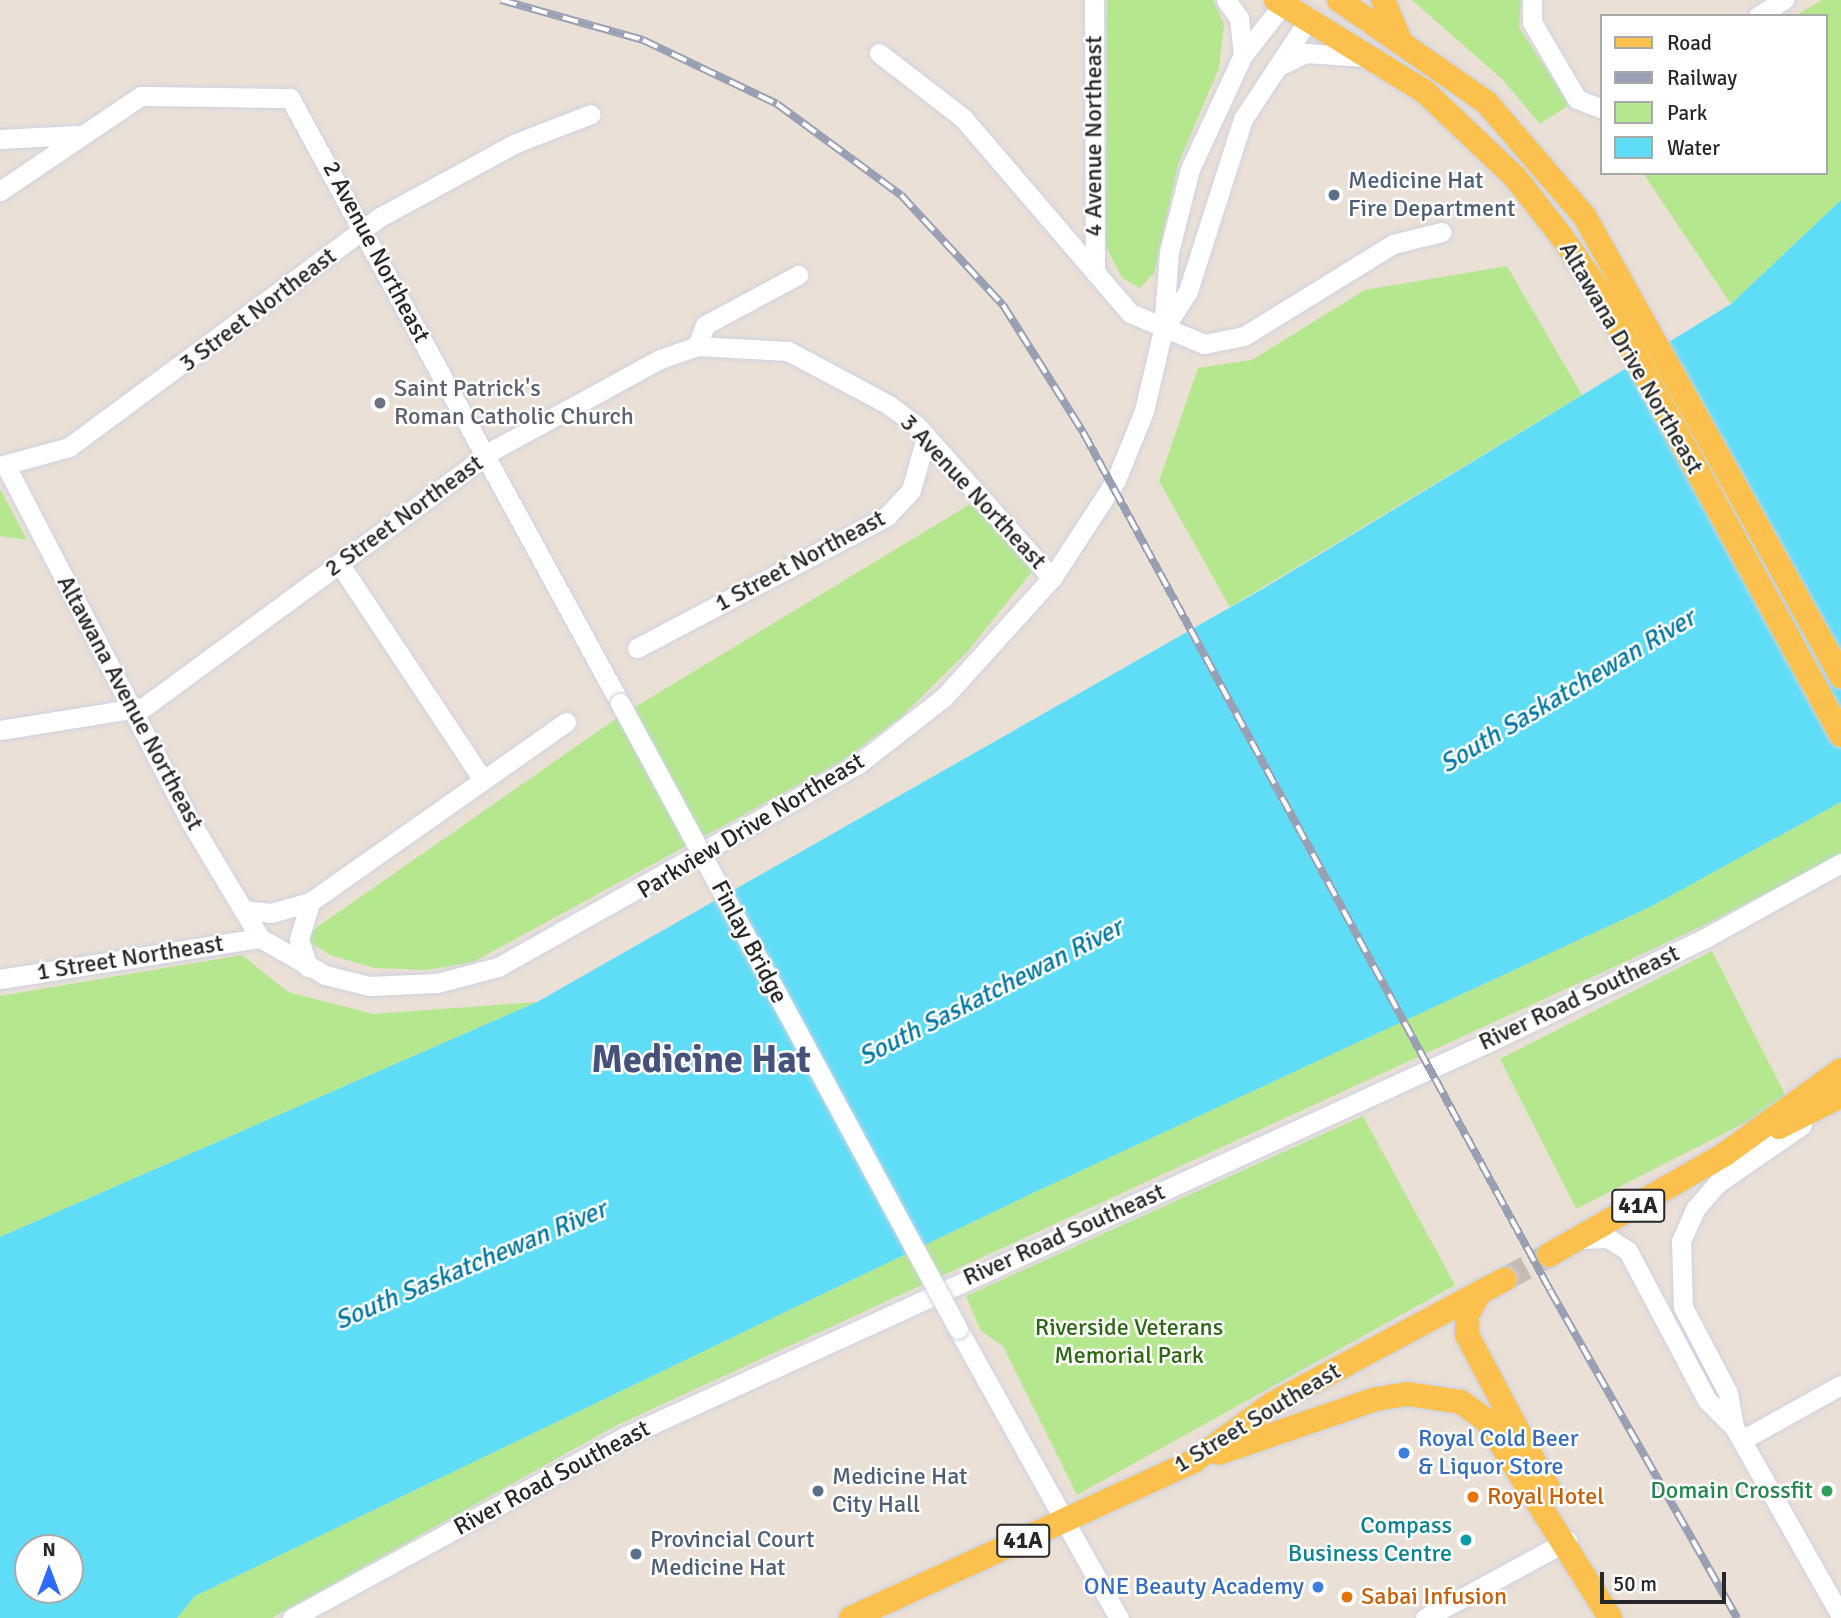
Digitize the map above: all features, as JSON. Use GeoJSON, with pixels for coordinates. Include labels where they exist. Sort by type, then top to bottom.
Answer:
{"type":"FeatureCollection","features":[{"type":"Feature","properties":{"kind":"main road","name":"Altawana Drive Northeast"},"geometry":{"type":"LineString","coordinates":[[1339,0],[1401,40],[1488,103],[1538,156],[1585,216],[1841,676]]}},
{"type":"Feature","properties":{"kind":"main road"},"geometry":{"type":"LineString","coordinates":[[1383,0],[1401,40]]}},
{"type":"Feature","properties":{"kind":"main road","name":"Altawana Drive Northeast"},"geometry":{"type":"LineString","coordinates":[[1282,1],[1317,9],[1382,60],[1515,177],[1602,296],[1841,735]]}},
{"type":"Feature","properties":{"kind":"main road","name":"41A"},"geometry":{"type":"LineString","coordinates":[[1725,1154],[1841,1070]]}},
{"type":"Feature","properties":{"kind":"main road","name":"41A"},"geometry":{"type":"LineString","coordinates":[[1549,1255],[1725,1154],[1839,1098]]}},
{"type":"Feature","properties":{"kind":"main road","name":"1 Street Southeast"},"geometry":{"type":"LineString","coordinates":[[851,1618],[1194,1461],[1272,1404],[1505,1279]]}},
{"type":"Feature","properties":{"kind":"main road"},"geometry":{"type":"LineString","coordinates":[[1480,1292],[1467,1315],[1467,1335],[1555,1499],[1567,1541]]}},
{"type":"Feature","properties":{"kind":"main road"},"geometry":{"type":"LineString","coordinates":[[1194,1461],[1376,1399],[1435,1395],[1486,1420],[1567,1541],[1610,1618]]}},
{"type":"Feature","properties":{"kind":"street","name":"4 Avenue Northeast"},"geometry":{"type":"LineString","coordinates":[[1094,0],[1095,272]]}},
{"type":"Feature","properties":{"kind":"street"},"geometry":{"type":"LineString","coordinates":[[1226,0],[1239,18],[1243,55]]}},
{"type":"Feature","properties":{"kind":"street"},"geometry":{"type":"LineString","coordinates":[[1532,0],[1531,22],[1577,99],[1600,108]]}},
{"type":"Feature","properties":{"kind":"street"},"geometry":{"type":"LineString","coordinates":[[1761,14],[1784,0]]}},
{"type":"Feature","properties":{"kind":"street","name":"Parkview Drive Northeast"},"geometry":{"type":"LineString","coordinates":[[260,938],[308,967],[346,981],[398,988],[468,977],[529,952],[857,765],[976,666],[1052,578],[1116,480],[1144,411],[1163,330],[1169,252],[1190,169],[1243,55],[1282,1]]}},
{"type":"Feature","properties":{"kind":"street","name":"Parkview Drive Northeast"},"geometry":{"type":"LineString","coordinates":[[1163,330],[1188,291],[1222,174],[1268,74],[1317,9]]}},
{"type":"Feature","properties":{"kind":"street","name":"4 Avenue Northeast"},"geometry":{"type":"LineString","coordinates":[[879,53],[963,118],[1130,313],[1163,330]]}},
{"type":"Feature","properties":{"kind":"street"},"geometry":{"type":"LineString","coordinates":[[1268,74],[1306,53],[1382,60]]}},
{"type":"Feature","properties":{"kind":"street","name":"2 Avenue Northeast"},"geometry":{"type":"LineString","coordinates":[[75,135],[141,96],[161,92],[290,98],[620,703]]}},
{"type":"Feature","properties":{"kind":"street","name":"3 Street Northeast"},"geometry":{"type":"LineString","coordinates":[[3,466],[69,447],[364,231],[516,143],[591,114]]}},
{"type":"Feature","properties":{"kind":"street"},"geometry":{"type":"LineString","coordinates":[[0,139],[75,135]]}},
{"type":"Feature","properties":{"kind":"street"},"geometry":{"type":"LineString","coordinates":[[0,191],[75,135]]}},
{"type":"Feature","properties":{"kind":"street"},"geometry":{"type":"LineString","coordinates":[[1163,330],[1204,344],[1244,336],[1393,244],[1442,232]]}},
{"type":"Feature","properties":{"kind":"street"},"geometry":{"type":"LineString","coordinates":[[697,346],[705,325],[798,275]]}},
{"type":"Feature","properties":{"kind":"street","name":"2 Street Northeast"},"geometry":{"type":"LineString","coordinates":[[0,730],[131,710],[485,457],[660,359],[697,346]]}},
{"type":"Feature","properties":{"kind":"street","name":"3 Avenue Northeast"},"geometry":{"type":"LineString","coordinates":[[697,346],[764,346],[810,360],[897,410],[1052,578]]}},
{"type":"Feature","properties":{"kind":"street","name":"1 Street Northeast"},"geometry":{"type":"LineString","coordinates":[[637,648],[887,516],[911,490],[925,441]]}},
{"type":"Feature","properties":{"kind":"street","name":"Altawana Avenue Northeast"},"geometry":{"type":"LineString","coordinates":[[3,466],[131,710],[260,938]]}},
{"type":"Feature","properties":{"kind":"street"},"geometry":{"type":"LineString","coordinates":[[339,563],[482,778]]}},
{"type":"Feature","properties":{"kind":"street","name":"Finlay Bridge"},"geometry":{"type":"LineString","coordinates":[[620,703],[1063,1523],[1119,1618]]}},
{"type":"Feature","properties":{"kind":"street","name":"1 Street Northeast"},"geometry":{"type":"LineString","coordinates":[[243,910],[271,913],[310,902],[482,778],[566,722]]}},
{"type":"Feature","properties":{"kind":"street","name":"River Road Southeast"},"geometry":{"type":"LineString","coordinates":[[292,1618],[624,1437],[1487,1043],[1707,937],[1841,863]]}},
{"type":"Feature","properties":{"kind":"street"},"geometry":{"type":"LineString","coordinates":[[308,967],[299,939],[310,902]]}},
{"type":"Feature","properties":{"kind":"street","name":"1 Street Northeast"},"geometry":{"type":"LineString","coordinates":[[0,979],[260,938]]}},
{"type":"Feature","properties":{"kind":"street"},"geometry":{"type":"LineString","coordinates":[[1738,1433],[1728,1393],[1683,1307],[1681,1241],[1696,1208],[1718,1183],[1839,1098]]}},
{"type":"Feature","properties":{"kind":"street"},"geometry":{"type":"LineString","coordinates":[[1578,1239],[1608,1238],[1628,1251],[1707,1400],[1738,1433],[1841,1616]]}},
{"type":"Feature","properties":{"kind":"street"},"geometry":{"type":"LineString","coordinates":[[1738,1433],[1841,1385]]}},
{"type":"Feature","properties":{"kind":"street"},"geometry":{"type":"LineString","coordinates":[[1425,1618],[1567,1541]]}},
{"type":"Feature","properties":{"kind":"green space"},"geometry":{"type":"Polygon","coordinates":[[[1107,0],[1213,0],[1224,24],[1219,68],[1179,162],[1154,273],[1140,288],[1122,278],[1106,247],[1107,0]]]}},
{"type":"Feature","properties":{"kind":"green space"},"geometry":{"type":"Polygon","coordinates":[[[1412,0],[1521,0],[1519,27],[1569,105],[1540,124],[1503,80],[1412,0]]]}},
{"type":"Feature","properties":{"kind":"green space"},"geometry":{"type":"Polygon","coordinates":[[[1822,0],[1841,0],[1841,200],[1731,304],[1644,175],[1827,175],[1827,14],[1798,14],[1822,0]]]}},
{"type":"Feature","properties":{"kind":"green space"},"geometry":{"type":"Polygon","coordinates":[[[1507,266],[1582,395],[1230,607],[1159,481],[1198,368],[1252,360],[1365,290],[1507,266]]]}},
{"type":"Feature","properties":{"kind":"green space"},"geometry":{"type":"Polygon","coordinates":[[[0,489],[27,540],[0,536],[0,489]]]}},
{"type":"Feature","properties":{"kind":"green space"},"geometry":{"type":"Polygon","coordinates":[[[972,503],[1034,569],[967,652],[901,717],[842,761],[473,962],[426,970],[375,968],[330,955],[303,937],[617,718],[972,503]]]}},
{"type":"Feature","properties":{"kind":"green space"},"geometry":{"type":"Polygon","coordinates":[[[1841,802],[1841,854],[1705,925],[615,1426],[272,1618],[177,1618],[195,1596],[1033,1193],[1652,906],[1841,802]]]}},
{"type":"Feature","properties":{"kind":"green space"},"geometry":{"type":"Polygon","coordinates":[[[1712,951],[1788,1101],[1576,1209],[1500,1059],[1712,951]]]}},
{"type":"Feature","properties":{"kind":"green space"},"geometry":{"type":"Polygon","coordinates":[[[242,955],[288,992],[373,1014],[537,1002],[0,1237],[0,996],[242,955]]]}},
{"type":"Feature","properties":{"kind":"green space","name":"Riverside Veterans Memorial Park"},"geometry":{"type":"Polygon","coordinates":[[[1363,1116],[1455,1285],[1077,1495],[1003,1346],[981,1331],[966,1296],[1363,1116]]]}},
{"type":"Feature","properties":{"kind":"water","name":"South Saskatchewan River"},"geometry":{"type":"Polygon","coordinates":[[[1841,200],[1841,802],[1652,906],[1033,1193],[195,1596],[177,1618],[0,1618],[0,1237],[537,1002],[1266,587],[1731,304],[1841,200]]]}},
{"type":"Feature","properties":{"kind":"tunnel"},"geometry":{"type":"LineString","coordinates":[[1505,1279],[1549,1255]]}},
{"type":"Feature","properties":{"kind":"railway"},"geometry":{"type":"LineString","coordinates":[[501,0],[643,40],[777,104],[901,195],[1003,305],[1083,432],[1550,1290],[1737,1618]]}},
{"type":"Feature","properties":{"kind":"place","name":"Medicine Hat Fire Department"},"geometry":{"type":"Point","coordinates":[1334,195]}},
{"type":"Feature","properties":{"kind":"place","name":"Saint Patrick's Roman Catholic Church"},"geometry":{"type":"Point","coordinates":[380,403]}},
{"type":"Feature","properties":{"kind":"place","name":"Royal Cold Beer & Liquor Store"},"geometry":{"type":"Point","coordinates":[1404,1453]}},
{"type":"Feature","properties":{"kind":"place","name":"Medicine Hat City Hall"},"geometry":{"type":"Point","coordinates":[818,1491]}},
{"type":"Feature","properties":{"kind":"place","name":"Domain Crossfit"},"geometry":{"type":"Point","coordinates":[1827,1491]}},
{"type":"Feature","properties":{"kind":"place","name":"Royal Hotel"},"geometry":{"type":"Point","coordinates":[1473,1497]}},
{"type":"Feature","properties":{"kind":"place","name":"Compass Business Centre"},"geometry":{"type":"Point","coordinates":[1466,1540]}},
{"type":"Feature","properties":{"kind":"place","name":"Provincial Court Medicine Hat"},"geometry":{"type":"Point","coordinates":[636,1554]}},
{"type":"Feature","properties":{"kind":"place","name":"ONE Beauty Academy"},"geometry":{"type":"Point","coordinates":[1318,1587]}},
{"type":"Feature","properties":{"kind":"place","name":"Sabai Infusion"},"geometry":{"type":"Point","coordinates":[1347,1597]}},
{"type":"Feature","properties":{"kind":"district","name":"Medicine Hat"},"geometry":{"type":"Point","coordinates":[701,1060]}}]}
